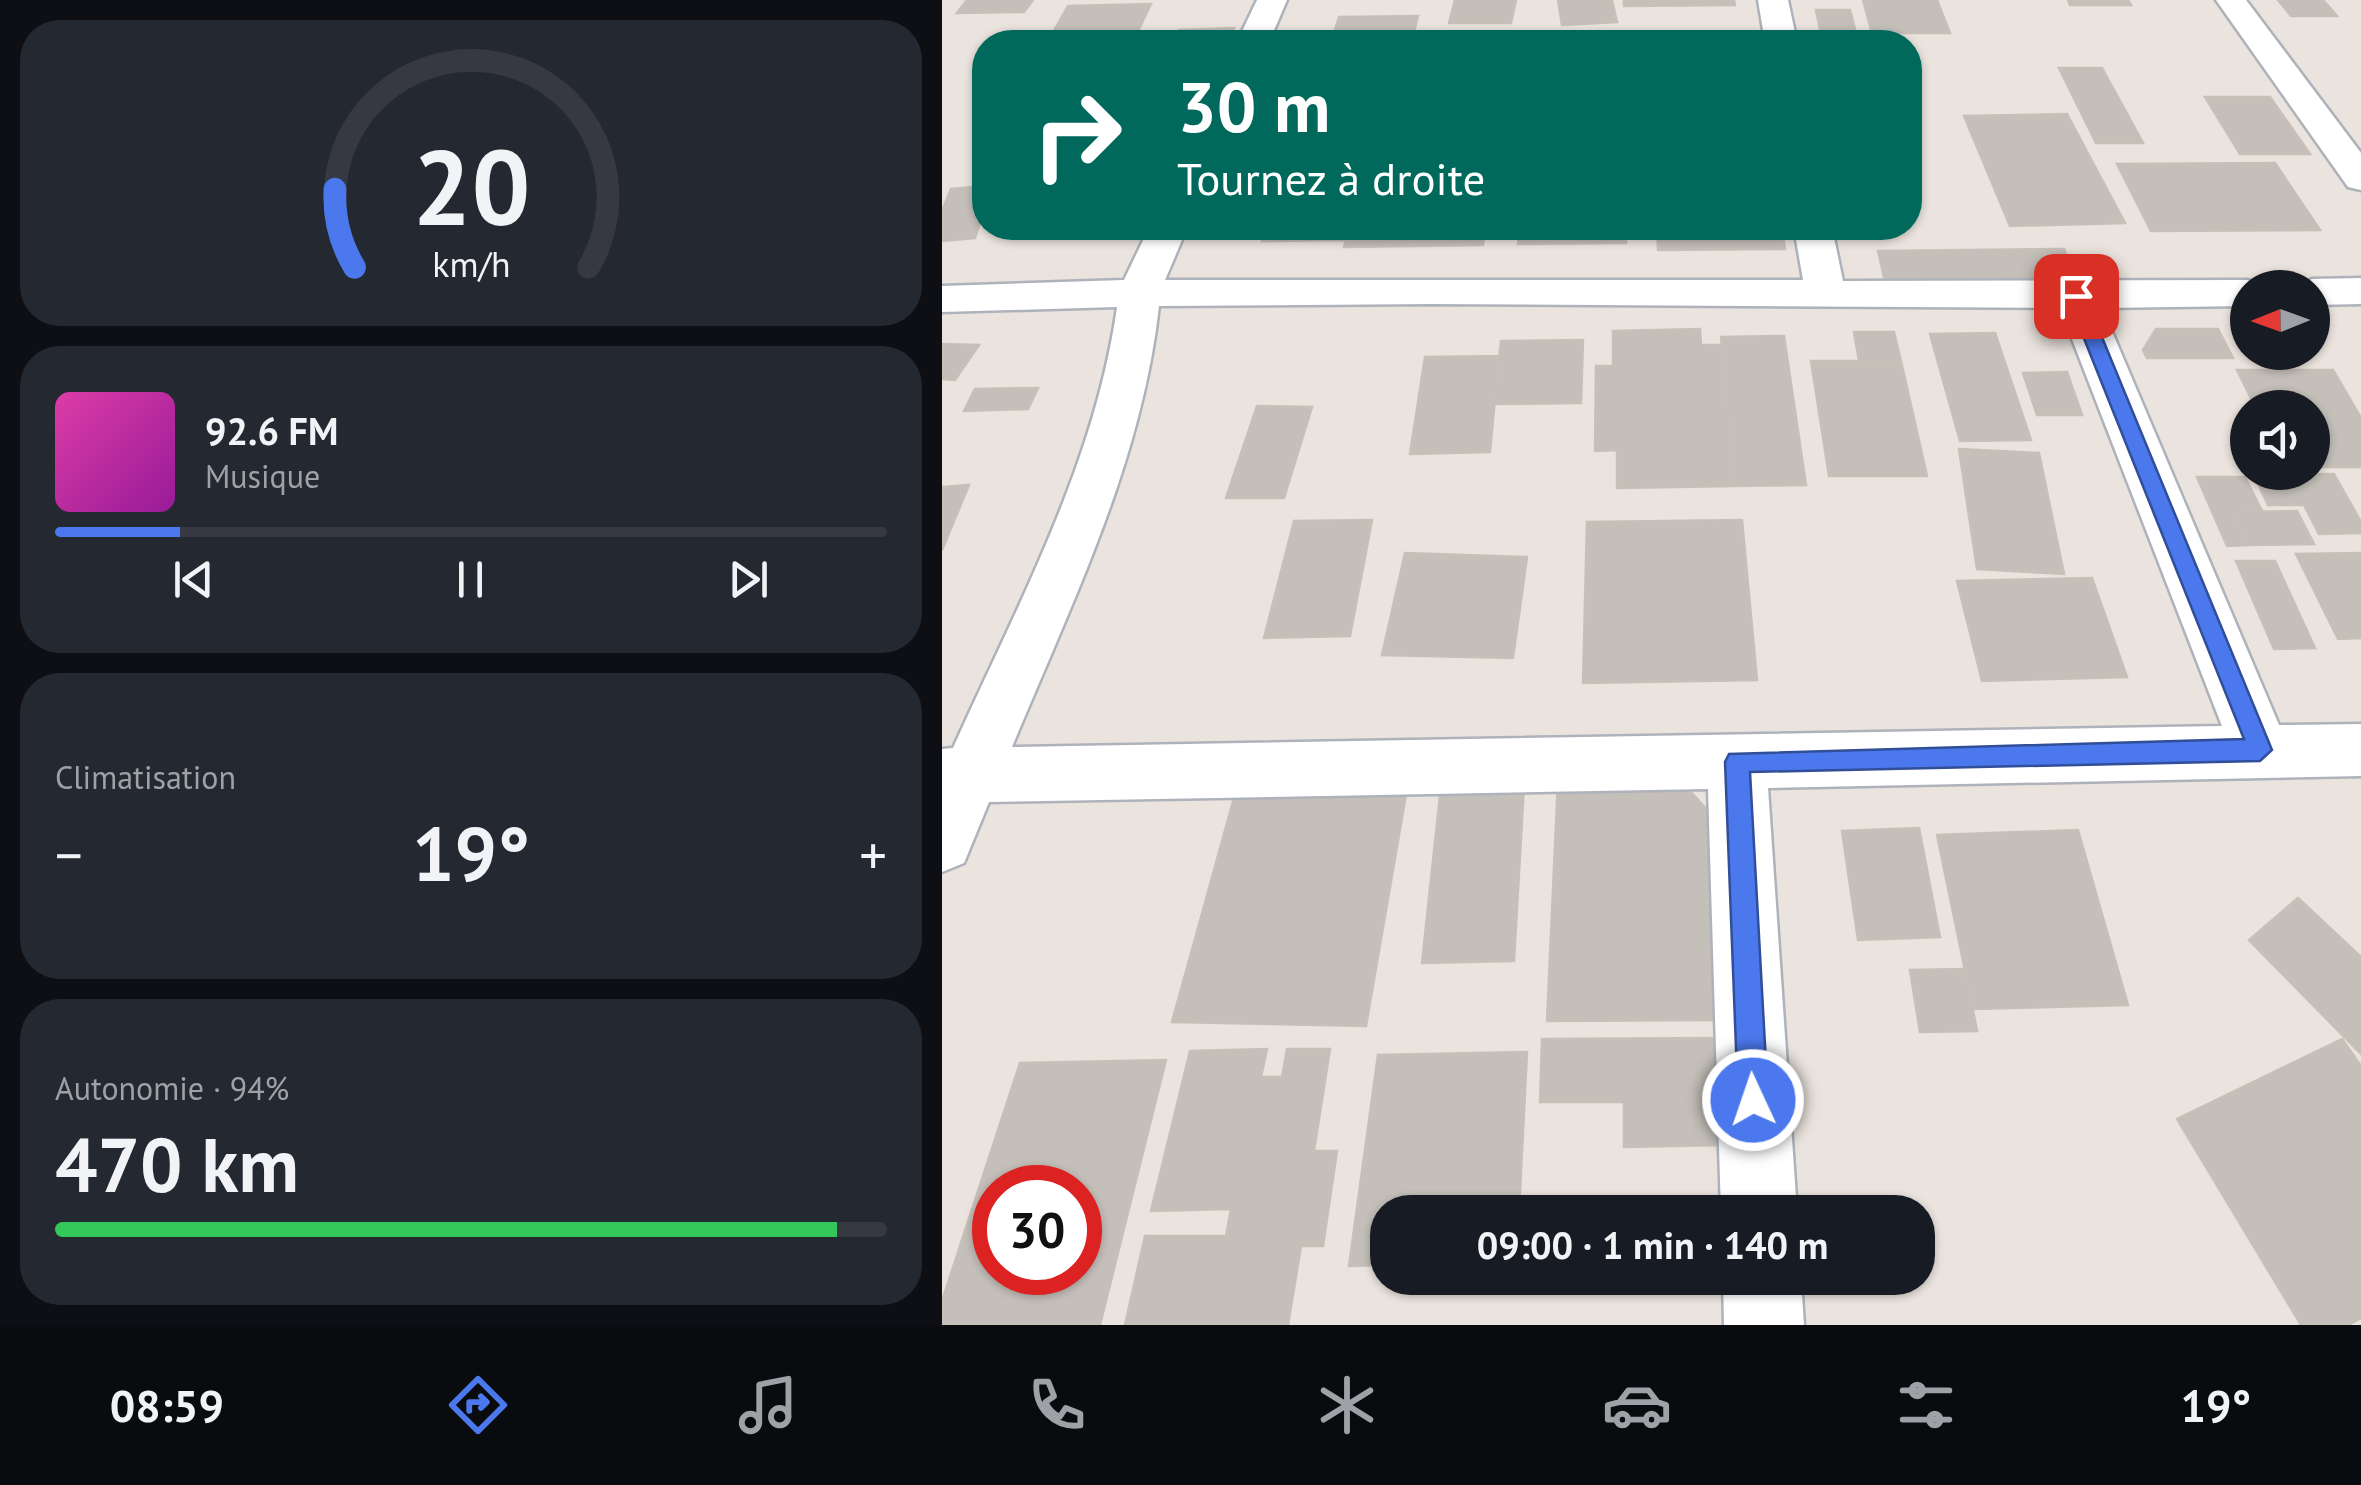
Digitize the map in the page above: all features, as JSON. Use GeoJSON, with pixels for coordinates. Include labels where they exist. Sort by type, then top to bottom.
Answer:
{"type":"FeatureCollection","features":[{"type":"Feature","properties":{"kind":"street"},"geometry":{"type":"LineString","coordinates":[[1258,30],[1272,0]]}},
{"type":"Feature","properties":{"kind":"street"},"geometry":{"type":"LineString","coordinates":[[1773,0],[1779,30]]}},
{"type":"Feature","properties":{"kind":"street"},"geometry":{"type":"LineString","coordinates":[[2231,0],[2360,179]]}},
{"type":"Feature","properties":{"kind":"street"},"geometry":{"type":"LineString","coordinates":[[942,842],[956,776],[1096,484],[1132,356],[1140,291],[1163,240]]}},
{"type":"Feature","properties":{"kind":"street"},"geometry":{"type":"LineString","coordinates":[[1816,240],[1826,296]]}},
{"type":"Feature","properties":{"kind":"street"},"geometry":{"type":"LineString","coordinates":[[942,299],[1140,291],[1826,296],[2230,293]]}},
{"type":"Feature","properties":{"kind":"street"},"geometry":{"type":"LineString","coordinates":[[2330,292],[2360,291]]}},
{"type":"Feature","properties":{"kind":"street"},"geometry":{"type":"LineString","coordinates":[[2076,296],[2260,750]]}},
{"type":"Feature","properties":{"kind":"street"},"geometry":{"type":"LineString","coordinates":[[956,776],[2360,750]]}},
{"type":"Feature","properties":{"kind":"street"},"geometry":{"type":"LineString","coordinates":[[1737,762],[1758,1195]]}},
{"type":"Feature","properties":{"kind":"street"},"geometry":{"type":"LineString","coordinates":[[1763,1295],[1764,1325]]}},
{"type":"Feature","properties":{"kind":"building"},"geometry":{"type":"Polygon","coordinates":[[[967,0],[1033,0],[1024,12],[957,13],[967,0]]]}},
{"type":"Feature","properties":{"kind":"building"},"geometry":{"type":"Polygon","coordinates":[[[1455,0],[1516,0],[1511,23],[1449,23],[1455,0]]]}},
{"type":"Feature","properties":{"kind":"building"},"geometry":{"type":"Polygon","coordinates":[[[1558,0],[1612,0],[1617,22],[1562,25],[1558,0]]]}},
{"type":"Feature","properties":{"kind":"building"},"geometry":{"type":"Polygon","coordinates":[[[1624,0],[1734,0],[1735,5],[1624,6],[1624,0]]]}},
{"type":"Feature","properties":{"kind":"building"},"geometry":{"type":"Polygon","coordinates":[[[1863,0],[1937,0],[1950,33],[1922,30],[1871,30],[1863,0]]]}},
{"type":"Feature","properties":{"kind":"building"},"geometry":{"type":"Polygon","coordinates":[[[2068,0],[2128,0],[2131,5],[2070,5],[2068,0]]]}},
{"type":"Feature","properties":{"kind":"building"},"geometry":{"type":"Polygon","coordinates":[[[2278,0],[2323,0],[2337,16],[2291,16],[2278,0]]]}},
{"type":"Feature","properties":{"kind":"building"},"geometry":{"type":"Polygon","coordinates":[[[1151,4],[1138,30],[1054,30],[1068,6],[1151,4]]]}},
{"type":"Feature","properties":{"kind":"building"},"geometry":{"type":"Polygon","coordinates":[[[1816,10],[1850,10],[1855,29],[1820,29],[1816,10]]]}},
{"type":"Feature","properties":{"kind":"building"},"geometry":{"type":"Polygon","coordinates":[[[1418,16],[1414,30],[1335,30],[1339,17],[1418,16]]]}},
{"type":"Feature","properties":{"kind":"building"},"geometry":{"type":"Polygon","coordinates":[[[2059,68],[2102,68],[2143,143],[2096,143],[2059,68]]]}},
{"type":"Feature","properties":{"kind":"building"},"geometry":{"type":"Polygon","coordinates":[[[2205,97],[2270,97],[2310,154],[2240,154],[2205,97]]]}},
{"type":"Feature","properties":{"kind":"building"},"geometry":{"type":"Polygon","coordinates":[[[2067,114],[2125,223],[2010,226],[1964,116],[2067,114]]]}},
{"type":"Feature","properties":{"kind":"building"},"geometry":{"type":"Polygon","coordinates":[[[2275,163],[2320,230],[2151,231],[2117,164],[2275,163]]]}},
{"type":"Feature","properties":{"kind":"building"},"geometry":{"type":"Polygon","coordinates":[[[972,187],[972,238],[942,241],[942,211],[951,189],[972,187]]]}},
{"type":"Feature","properties":{"kind":"building"},"geometry":{"type":"Polygon","coordinates":[[[1346,240],[1484,240],[1483,245],[1344,247],[1346,240]]]}},
{"type":"Feature","properties":{"kind":"building"},"geometry":{"type":"Polygon","coordinates":[[[1518,240],[1626,240],[1626,243],[1518,244],[1518,240]]]}},
{"type":"Feature","properties":{"kind":"building"},"geometry":{"type":"Polygon","coordinates":[[[1658,240],[1784,240],[1785,249],[1658,250],[1658,240]]]}},
{"type":"Feature","properties":{"kind":"building"},"geometry":{"type":"Polygon","coordinates":[[[2064,249],[2077,279],[1885,281],[1878,251],[2064,249]]]}},
{"type":"Feature","properties":{"kind":"building"},"geometry":{"type":"Polygon","coordinates":[[[1700,329],[1701,345],[1722,345],[1735,486],[1617,488],[1617,450],[1595,451],[1596,366],[1613,366],[1613,331],[1700,329]]]}},
{"type":"Feature","properties":{"kind":"building"},"geometry":{"type":"Polygon","coordinates":[[[2156,329],[2218,329],[2230,358],[2147,358],[2143,350],[2156,329]]]}},
{"type":"Feature","properties":{"kind":"building"},"geometry":{"type":"Polygon","coordinates":[[[1854,332],[1894,332],[1901,361],[1859,361],[1854,332]]]}},
{"type":"Feature","properties":{"kind":"building"},"geometry":{"type":"Polygon","coordinates":[[[1995,333],[2031,440],[1960,441],[1930,334],[1995,333]]]}},
{"type":"Feature","properties":{"kind":"building"},"geometry":{"type":"Polygon","coordinates":[[[1784,336],[1806,485],[1735,486],[1721,337],[1784,336]]]}},
{"type":"Feature","properties":{"kind":"building"},"geometry":{"type":"Polygon","coordinates":[[[1583,340],[1581,403],[1494,404],[1501,341],[1583,340]]]}},
{"type":"Feature","properties":{"kind":"building"},"geometry":{"type":"Polygon","coordinates":[[[942,344],[979,345],[955,380],[942,379],[942,344]]]}},
{"type":"Feature","properties":{"kind":"building"},"geometry":{"type":"Polygon","coordinates":[[[1499,356],[1490,452],[1410,454],[1425,357],[1499,356]]]}},
{"type":"Feature","properties":{"kind":"building"},"geometry":{"type":"Polygon","coordinates":[[[1811,361],[1901,361],[1927,476],[1829,476],[1811,361]]]}},
{"type":"Feature","properties":{"kind":"building"},"geometry":{"type":"Polygon","coordinates":[[[2237,370],[2333,370],[2361,418],[2361,467],[2330,467],[2330,390],[2247,390],[2237,370]]]}},
{"type":"Feature","properties":{"kind":"building"},"geometry":{"type":"Polygon","coordinates":[[[2067,372],[2082,415],[2037,415],[2023,373],[2067,372]]]}},
{"type":"Feature","properties":{"kind":"building"},"geometry":{"type":"Polygon","coordinates":[[[1038,388],[1028,409],[964,411],[975,389],[1038,388]]]}},
{"type":"Feature","properties":{"kind":"building"},"geometry":{"type":"Polygon","coordinates":[[[1257,406],[1312,407],[1284,498],[1226,498],[1257,406]]]}},
{"type":"Feature","properties":{"kind":"building"},"geometry":{"type":"Polygon","coordinates":[[[1959,449],[2039,453],[2064,574],[1977,569],[1959,449]]]}},
{"type":"Feature","properties":{"kind":"building"},"geometry":{"type":"Polygon","coordinates":[[[2330,474],[2334,474],[2361,522],[2361,533],[2319,534],[2304,505],[2268,505],[2261,490],[2330,490],[2330,474]]]}},
{"type":"Feature","properties":{"kind":"building"},"geometry":{"type":"Polygon","coordinates":[[[2197,477],[2230,477],[2230,490],[2252,490],[2262,511],[2232,512],[2247,545],[2227,546],[2197,477]]]}},
{"type":"Feature","properties":{"kind":"building"},"geometry":{"type":"Polygon","coordinates":[[[969,485],[942,550],[942,487],[969,485]]]}},
{"type":"Feature","properties":{"kind":"building"},"geometry":{"type":"Polygon","coordinates":[[[2297,511],[2314,544],[2247,545],[2232,512],[2297,511]]]}},
{"type":"Feature","properties":{"kind":"building"},"geometry":{"type":"Polygon","coordinates":[[[1372,520],[1350,636],[1264,638],[1294,521],[1372,520]]]}},
{"type":"Feature","properties":{"kind":"building"},"geometry":{"type":"Polygon","coordinates":[[[1742,520],[1757,680],[1583,683],[1587,522],[1742,520]]]}},
{"type":"Feature","properties":{"kind":"building"},"geometry":{"type":"Polygon","coordinates":[[[1405,553],[1527,557],[1513,658],[1382,655],[1405,553]]]}},
{"type":"Feature","properties":{"kind":"building"},"geometry":{"type":"Polygon","coordinates":[[[2361,553],[2361,638],[2338,639],[2296,554],[2361,553]]]}},
{"type":"Feature","properties":{"kind":"building"},"geometry":{"type":"Polygon","coordinates":[[[2236,561],[2275,561],[2315,648],[2274,649],[2236,561]]]}},
{"type":"Feature","properties":{"kind":"building"},"geometry":{"type":"Polygon","coordinates":[[[2092,578],[2127,677],[1982,681],[1957,581],[2092,578]]]}},
{"type":"Feature","properties":{"kind":"building"},"geometry":{"type":"Polygon","coordinates":[[[1678,778],[1711,814],[1721,1020],[1547,1021],[1558,780],[1678,778]]]}},
{"type":"Feature","properties":{"kind":"building"},"geometry":{"type":"Polygon","coordinates":[[[1524,785],[1514,961],[1422,963],[1441,786],[1524,785]]]}},
{"type":"Feature","properties":{"kind":"building"},"geometry":{"type":"Polygon","coordinates":[[[1237,787],[1407,789],[1366,1026],[1172,1022],[1237,787]]]}},
{"type":"Feature","properties":{"kind":"building"},"geometry":{"type":"Polygon","coordinates":[[[1919,828],[1940,937],[1858,940],[1842,831],[1919,828]]]}},
{"type":"Feature","properties":{"kind":"building"},"geometry":{"type":"Polygon","coordinates":[[[2078,830],[2128,1005],[1973,1009],[1937,835],[2078,830]]]}},
{"type":"Feature","properties":{"kind":"building"},"geometry":{"type":"Polygon","coordinates":[[[2298,898],[2361,957],[2361,1054],[2249,940],[2298,898]]]}},
{"type":"Feature","properties":{"kind":"building"},"geometry":{"type":"Polygon","coordinates":[[[1965,969],[1977,1031],[1920,1032],[1910,970],[1965,969]]]}},
{"type":"Feature","properties":{"kind":"building"},"geometry":{"type":"Polygon","coordinates":[[[1719,1038],[1723,1145],[1624,1147],[1624,1102],[1540,1102],[1542,1039],[1719,1038]]]}},
{"type":"Feature","properties":{"kind":"building"},"geometry":{"type":"Polygon","coordinates":[[[2342,1039],[2361,1066],[2361,1318],[2348,1325],[2301,1325],[2177,1119],[2342,1039]]]}},
{"type":"Feature","properties":{"kind":"building"},"geometry":{"type":"Polygon","coordinates":[[[1267,1049],[1261,1077],[1282,1077],[1287,1049],[1330,1049],[1314,1151],[1337,1151],[1323,1246],[1301,1246],[1288,1325],[1125,1325],[1145,1236],[1226,1236],[1231,1209],[1151,1211],[1190,1051],[1267,1049]]]}},
{"type":"Feature","properties":{"kind":"building"},"geometry":{"type":"Polygon","coordinates":[[[1527,1052],[1520,1195],[1370,1195],[1370,1265],[1349,1266],[1378,1055],[1527,1052]]]}},
{"type":"Feature","properties":{"kind":"building"},"geometry":{"type":"Polygon","coordinates":[[[1166,1060],[1100,1325],[942,1325],[942,1301],[972,1209],[972,1295],[1102,1295],[1102,1165],[987,1165],[1020,1063],[1166,1060]]]}},
{"type":"Feature","properties":{"kind":"route"},"geometry":{"type":"LineString","coordinates":[[1753,1100],[1737,762],[2260,750],[2076,296]]}}]}
